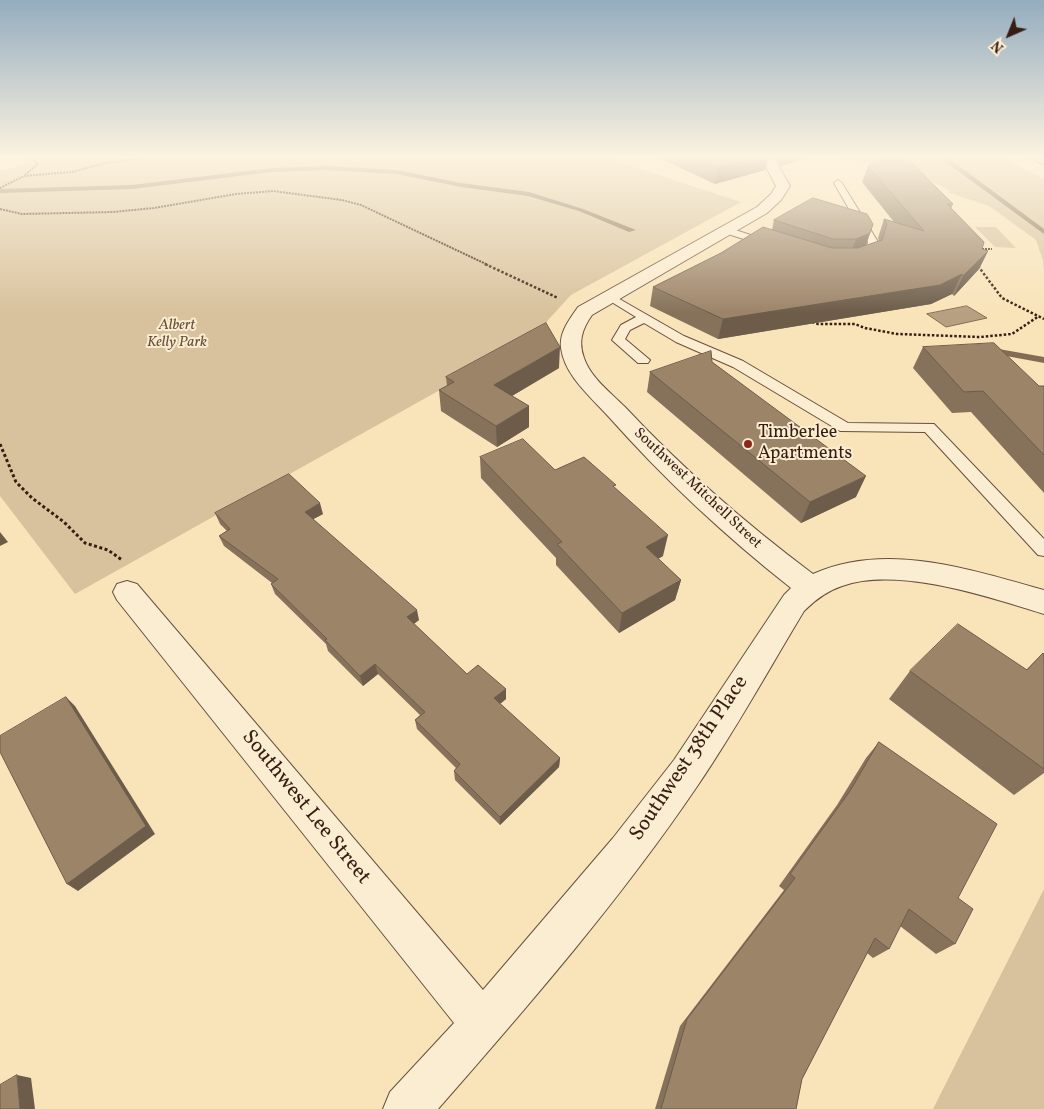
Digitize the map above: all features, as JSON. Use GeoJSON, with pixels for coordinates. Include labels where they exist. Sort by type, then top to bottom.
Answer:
{"type":"FeatureCollection","features":[{"type":"Feature","properties":{"kind":"street","name":"Southwest Mitchell Street"},"geometry":{"type":"LineString","coordinates":[[763,209],[609,296],[586,311],[572,331],[570,347],[573,358],[588,381],[653,453],[749,540],[811,588]]}},
{"type":"Feature","properties":{"kind":"street","name":"Southwest 38th Place"},"geometry":{"type":"LineString","coordinates":[[407,1109],[483,1024],[627,852],[686,772],[794,603],[811,588],[834,577],[853,573],[900,570],[957,578],[1044,602]]}},
{"type":"Feature","properties":{"kind":"street","name":"Southwest Lee Street"},"geometry":{"type":"LineString","coordinates":[[127,592],[483,1024]]}},
{"type":"Feature","properties":{"kind":"lane"},"geometry":{"type":"LineString","coordinates":[[851,262],[870,256],[873,242],[853,209]]}},
{"type":"Feature","properties":{"kind":"lane"},"geometry":{"type":"LineString","coordinates":[[726,230],[775,246]]}},
{"type":"Feature","properties":{"kind":"lane"},"geometry":{"type":"LineString","coordinates":[[609,296],[680,338],[738,364],[845,428],[929,427],[1044,550]]}},
{"type":"Feature","properties":{"kind":"lane"},"geometry":{"type":"LineString","coordinates":[[644,360],[618,340],[623,328],[636,320],[646,318]]}},
{"type":"Feature","properties":{"kind":"path"},"geometry":{"type":"LineString","coordinates":[[2,209],[18,214],[113,212],[146,209]]}},
{"type":"Feature","properties":{"kind":"path"},"geometry":{"type":"LineString","coordinates":[[369,209],[586,311]]}},
{"type":"Feature","properties":{"kind":"path"},"geometry":{"type":"LineString","coordinates":[[974,248],[992,249]]}},
{"type":"Feature","properties":{"kind":"path"},"geometry":{"type":"LineString","coordinates":[[976,262],[1002,298],[1044,319]]}},
{"type":"Feature","properties":{"kind":"path"},"geometry":{"type":"LineString","coordinates":[[810,321],[818,324],[855,324],[865,328],[897,334],[980,337],[1012,334],[1039,316]]}},
{"type":"Feature","properties":{"kind":"path"},"geometry":{"type":"LineString","coordinates":[[0,444],[16,482],[32,498],[46,510],[56,515],[85,543],[108,550],[147,581],[127,592]]}},
{"type":"Feature","properties":{"kind":"green space","name":"Albert Kelly Park"},"geometry":{"type":"Polygon","coordinates":[[[0,209],[729,209],[571,295],[548,320],[542,333],[75,594],[0,496],[0,209]]]}},
{"type":"Feature","properties":{"kind":"green space"},"geometry":{"type":"Polygon","coordinates":[[[993,209],[1044,209],[1044,274],[1043,260],[1036,240],[993,209]]]}},
{"type":"Feature","properties":{"kind":"green space"},"geometry":{"type":"Polygon","coordinates":[[[975,227],[996,227],[1016,248],[995,247],[975,227]]]}},
{"type":"Feature","properties":{"kind":"green space"},"geometry":{"type":"Polygon","coordinates":[[[1044,889],[1044,1109],[933,1109],[1044,889]]]}},
{"type":"Feature","properties":{"kind":"shaded area"},"geometry":{"type":"Polygon","coordinates":[[[967,306],[987,318],[946,327],[927,314],[967,306]]]}},
{"type":"Feature","properties":{"kind":"building"},"geometry":{"type":"Polygon","coordinates":[[[794,209],[849,209],[867,214],[873,224],[870,233],[856,239],[833,239],[774,220],[794,209]]]}},
{"type":"Feature","properties":{"kind":"building"},"geometry":{"type":"Polygon","coordinates":[[[905,209],[952,209],[984,242],[982,249],[988,251],[963,276],[962,274],[940,285],[723,319],[653,287],[721,253],[763,227],[832,248],[858,248],[882,240],[887,224],[884,219],[924,231],[905,209]]]}},
{"type":"Feature","properties":{"kind":"building"},"geometry":{"type":"Polygon","coordinates":[[[546,323],[560,347],[494,385],[529,406],[496,426],[439,390],[454,382],[446,377],[546,323]]]}},
{"type":"Feature","properties":{"kind":"building"},"geometry":{"type":"Polygon","coordinates":[[[994,343],[1039,386],[1044,386],[1044,455],[983,391],[964,392],[923,347],[994,343]]]}},
{"type":"Feature","properties":{"kind":"building"},"geometry":{"type":"Polygon","coordinates":[[[711,351],[712,362],[866,476],[810,502],[650,372],[711,351]]]}},
{"type":"Feature","properties":{"kind":"building"},"geometry":{"type":"Polygon","coordinates":[[[523,439],[555,470],[584,457],[616,485],[613,486],[668,535],[646,547],[681,580],[622,613],[557,544],[562,542],[480,457],[523,439]]]}},
{"type":"Feature","properties":{"kind":"building"},"geometry":{"type":"Polygon","coordinates":[[[289,474],[320,503],[305,512],[417,610],[407,617],[467,674],[478,665],[506,689],[494,698],[560,758],[500,817],[454,771],[460,764],[415,720],[425,712],[375,664],[360,676],[325,640],[327,639],[271,584],[278,579],[219,536],[230,529],[215,513],[289,474]]]}},
{"type":"Feature","properties":{"kind":"building"},"geometry":{"type":"Polygon","coordinates":[[[958,624],[1027,670],[1044,654],[1044,769],[910,671],[958,624]]]}},
{"type":"Feature","properties":{"kind":"building"},"geometry":{"type":"Polygon","coordinates":[[[66,697],[146,826],[67,884],[0,752],[0,736],[66,697]]]}},
{"type":"Feature","properties":{"kind":"building"},"geometry":{"type":"Polygon","coordinates":[[[879,742],[997,824],[958,898],[973,909],[955,944],[909,909],[889,949],[875,938],[802,1079],[796,1109],[661,1109],[687,1019],[795,878],[790,874],[850,791],[879,742]]]}},
{"type":"Feature","properties":{"kind":"building"},"geometry":{"type":"Polygon","coordinates":[[[17,1075],[20,1109],[0,1109],[0,1085],[17,1075]]]}},
{"type":"Feature","properties":{"kind":"waterway"},"geometry":{"type":"LineString","coordinates":[[577,209],[632,230]]}},
{"type":"Feature","properties":{"kind":"waterway"},"geometry":{"type":"LineString","coordinates":[[1012,209],[1044,232]]}},
{"type":"Feature","properties":{"kind":"waterway"},"geometry":{"type":"LineString","coordinates":[[993,351],[1044,360]]}},
{"type":"Feature","properties":{"kind":"place","name":"Timberlee Apartments"},"geometry":{"type":"Point","coordinates":[748,444]}}]}
